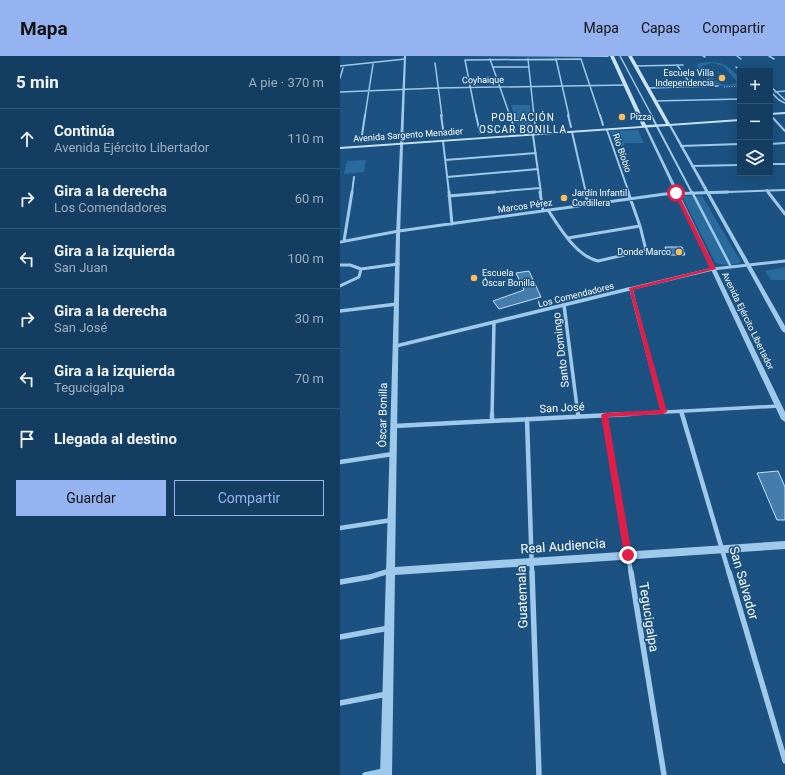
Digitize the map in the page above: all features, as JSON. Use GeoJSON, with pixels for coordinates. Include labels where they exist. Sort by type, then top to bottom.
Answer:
{"type":"FeatureCollection","features":[{"type":"Feature","properties":{"kind":"main road","name":"Avenida Ejército Libertador"},"geometry":{"type":"LineString","coordinates":[[612,56],[644,125]]}},
{"type":"Feature","properties":{"kind":"main road"},"geometry":{"type":"LineString","coordinates":[[630,56],[668,123]]}},
{"type":"Feature","properties":{"kind":"main road"},"geometry":{"type":"LineString","coordinates":[[773,114],[785,113]]}},
{"type":"Feature","properties":{"kind":"main road","name":"Avenida Sargento Menadier"},"geometry":{"type":"LineString","coordinates":[[340,148],[443,138],[533,135],[603,125],[657,126],[668,123],[737,116]]}},
{"type":"Feature","properties":{"kind":"main road"},"geometry":{"type":"LineString","coordinates":[[773,118],[785,117]]}},
{"type":"Feature","properties":{"kind":"main road","name":"Avenida Sargento Menadier"},"geometry":{"type":"LineString","coordinates":[[443,138],[480,133],[536,130],[606,130],[644,125],[654,122],[668,123],[737,120]]}},
{"type":"Feature","properties":{"kind":"main road","name":"Avenida Sargento Menadier"},"geometry":{"type":"LineString","coordinates":[[340,143],[402,141]]}},
{"type":"Feature","properties":{"kind":"street"},"geometry":{"type":"LineString","coordinates":[[465,56],[608,56]]}},
{"type":"Feature","properties":{"kind":"street"},"geometry":{"type":"LineString","coordinates":[[620,56],[731,267]]}},
{"type":"Feature","properties":{"kind":"street"},"geometry":{"type":"LineString","coordinates":[[737,56],[741,59]]}},
{"type":"Feature","properties":{"kind":"street"},"geometry":{"type":"LineString","coordinates":[[769,56],[774,59]]}},
{"type":"Feature","properties":{"kind":"street"},"geometry":{"type":"LineString","coordinates":[[340,66],[405,57]]}},
{"type":"Feature","properties":{"kind":"street","name":"Óscar Bonilla"},"geometry":{"type":"LineString","coordinates":[[386,773],[398,264],[405,57]]}},
{"type":"Feature","properties":{"kind":"street"},"geometry":{"type":"LineString","coordinates":[[480,133],[464,61],[530,57]]}},
{"type":"Feature","properties":{"kind":"street"},"geometry":{"type":"LineString","coordinates":[[530,57],[529,67],[536,130]]}},
{"type":"Feature","properties":{"kind":"street"},"geometry":{"type":"LineString","coordinates":[[558,57],[562,86],[588,204]]}},
{"type":"Feature","properties":{"kind":"street","name":"Río Bíobio"},"geometry":{"type":"LineString","coordinates":[[583,57],[603,125]]}},
{"type":"Feature","properties":{"kind":"street"},"geometry":{"type":"LineString","coordinates":[[490,59],[516,131]]}},
{"type":"Feature","properties":{"kind":"street"},"geometry":{"type":"LineString","coordinates":[[436,63],[452,224]]}},
{"type":"Feature","properties":{"kind":"street"},"geometry":{"type":"LineString","coordinates":[[361,142],[373,64]]}},
{"type":"Feature","properties":{"kind":"street"},"geometry":{"type":"LineString","coordinates":[[677,65],[693,87]]}},
{"type":"Feature","properties":{"kind":"street"},"geometry":{"type":"LineString","coordinates":[[636,66],[683,65]]}},
{"type":"Feature","properties":{"kind":"street"},"geometry":{"type":"LineString","coordinates":[[493,67],[529,67]]}},
{"type":"Feature","properties":{"kind":"street"},"geometry":{"type":"LineString","coordinates":[[340,78],[343,68]]}},
{"type":"Feature","properties":{"kind":"street","name":"Coyhaique"},"geometry":{"type":"LineString","coordinates":[[340,92],[500,86],[626,85]]}},
{"type":"Feature","properties":{"kind":"street"},"geometry":{"type":"LineString","coordinates":[[648,88],[718,86]]}},
{"type":"Feature","properties":{"kind":"street"},"geometry":{"type":"LineString","coordinates":[[773,89],[785,102]]}},
{"type":"Feature","properties":{"kind":"street"},"geometry":{"type":"LineString","coordinates":[[773,92],[785,91]]}},
{"type":"Feature","properties":{"kind":"street"},"geometry":{"type":"LineString","coordinates":[[773,94],[779,100],[785,102]]}},
{"type":"Feature","properties":{"kind":"street"},"geometry":{"type":"LineString","coordinates":[[655,101],[737,99]]}},
{"type":"Feature","properties":{"kind":"street"},"geometry":{"type":"LineString","coordinates":[[773,120],[785,131]]}},
{"type":"Feature","properties":{"kind":"street"},"geometry":{"type":"LineString","coordinates":[[668,123],[785,331]]}},
{"type":"Feature","properties":{"kind":"street","name":"Avenida Ejército Libertador"},"geometry":{"type":"LineString","coordinates":[[644,125],[785,419]]}},
{"type":"Feature","properties":{"kind":"street","name":"Río Bíobio"},"geometry":{"type":"LineString","coordinates":[[568,238],[594,261],[646,250],[640,226],[606,130]]}},
{"type":"Feature","properties":{"kind":"street"},"geometry":{"type":"LineString","coordinates":[[533,135],[543,211]]}},
{"type":"Feature","properties":{"kind":"street"},"geometry":{"type":"LineString","coordinates":[[773,144],[785,143]]}},
{"type":"Feature","properties":{"kind":"street"},"geometry":{"type":"LineString","coordinates":[[681,146],[737,144]]}},
{"type":"Feature","properties":{"kind":"street"},"geometry":{"type":"LineString","coordinates":[[445,160],[536,153]]}},
{"type":"Feature","properties":{"kind":"street"},"geometry":{"type":"LineString","coordinates":[[773,164],[785,164]]}},
{"type":"Feature","properties":{"kind":"street"},"geometry":{"type":"LineString","coordinates":[[692,166],[737,165]]}},
{"type":"Feature","properties":{"kind":"street"},"geometry":{"type":"LineString","coordinates":[[447,177],[538,169]]}},
{"type":"Feature","properties":{"kind":"street"},"geometry":{"type":"LineString","coordinates":[[342,242],[354,177]]}},
{"type":"Feature","properties":{"kind":"street"},"geometry":{"type":"LineString","coordinates":[[449,196],[540,188]]}},
{"type":"Feature","properties":{"kind":"street"},"geometry":{"type":"LineString","coordinates":[[767,190],[785,214]]}},
{"type":"Feature","properties":{"kind":"street","name":"Marcos Pérez"},"geometry":{"type":"LineString","coordinates":[[342,242],[399,231],[630,198],[692,192],[785,190]]}},
{"type":"Feature","properties":{"kind":"street"},"geometry":{"type":"LineString","coordinates":[[548,210],[568,238],[640,226]]}},
{"type":"Feature","properties":{"kind":"street","name":"Los Comendadores"},"geometry":{"type":"LineString","coordinates":[[396,346],[713,269],[748,266],[785,260]]}},
{"type":"Feature","properties":{"kind":"street"},"geometry":{"type":"LineString","coordinates":[[340,265],[350,265],[361,269],[398,264]]}},
{"type":"Feature","properties":{"kind":"street"},"geometry":{"type":"LineString","coordinates":[[340,286],[348,284],[359,277],[361,269]]}},
{"type":"Feature","properties":{"kind":"street"},"geometry":{"type":"LineString","coordinates":[[631,289],[663,412]]}},
{"type":"Feature","properties":{"kind":"street"},"geometry":{"type":"LineString","coordinates":[[340,311],[397,304]]}},
{"type":"Feature","properties":{"kind":"street","name":"Santo Domingo"},"geometry":{"type":"LineString","coordinates":[[564,305],[578,416]]}},
{"type":"Feature","properties":{"kind":"street"},"geometry":{"type":"LineString","coordinates":[[492,421],[494,322]]}},
{"type":"Feature","properties":{"kind":"street","name":"San José"},"geometry":{"type":"LineString","coordinates":[[394,426],[779,406]]}},
{"type":"Feature","properties":{"kind":"street","name":"San Salvador"},"geometry":{"type":"LineString","coordinates":[[681,411],[785,761]]}},
{"type":"Feature","properties":{"kind":"street","name":"Tegucigalpa"},"geometry":{"type":"LineString","coordinates":[[605,415],[664,775]]}},
{"type":"Feature","properties":{"kind":"street","name":"Guatemala"},"geometry":{"type":"LineString","coordinates":[[527,419],[538,775]]}},
{"type":"Feature","properties":{"kind":"street"},"geometry":{"type":"LineString","coordinates":[[340,462],[394,454]]}},
{"type":"Feature","properties":{"kind":"street"},"geometry":{"type":"LineString","coordinates":[[340,528],[392,520]]}},
{"type":"Feature","properties":{"kind":"street","name":"Real Audiencia"},"geometry":{"type":"LineString","coordinates":[[391,570],[785,545]]}},
{"type":"Feature","properties":{"kind":"street"},"geometry":{"type":"LineString","coordinates":[[340,582],[370,577],[391,570]]}},
{"type":"Feature","properties":{"kind":"street"},"geometry":{"type":"LineString","coordinates":[[340,637],[390,628]]}},
{"type":"Feature","properties":{"kind":"street"},"geometry":{"type":"LineString","coordinates":[[340,703],[388,694]]}},
{"type":"Feature","properties":{"kind":"street"},"geometry":{"type":"LineString","coordinates":[[365,775],[386,773]]}},
{"type":"Feature","properties":{"kind":"path"},"geometry":{"type":"LineString","coordinates":[[718,86],[737,86]]}},
{"type":"Feature","properties":{"kind":"shaded area"},"geometry":{"type":"Polygon","coordinates":[[[709,62],[723,64],[737,75],[737,82],[737,85],[720,86],[715,84],[706,77],[697,66],[699,63],[709,62]],[[712,63],[702,66],[717,82],[726,85],[737,82],[723,66],[712,63]]]}},
{"type":"Feature","properties":{"kind":"shaded area"},"geometry":{"type":"Polygon","coordinates":[[[511,105],[530,105],[531,127],[518,127],[511,105]]]}},
{"type":"Feature","properties":{"kind":"shaded area"},"geometry":{"type":"Polygon","coordinates":[[[638,130],[644,143],[624,143],[624,146],[616,147],[610,131],[638,130]]]}},
{"type":"Feature","properties":{"kind":"shaded area"},"geometry":{"type":"Polygon","coordinates":[[[366,160],[364,172],[344,174],[347,161],[366,160]]]}},
{"type":"Feature","properties":{"kind":"shaded area"},"geometry":{"type":"Polygon","coordinates":[[[682,196],[702,196],[741,262],[728,265],[715,262],[682,196]]]}},
{"type":"Feature","properties":{"kind":"shaded area"},"geometry":{"type":"Polygon","coordinates":[[[785,267],[785,280],[771,280],[765,271],[785,267]]]}},
{"type":"Feature","properties":{"kind":"building"},"geometry":{"type":"Polygon","coordinates":[[[665,247],[682,247],[685,255],[667,255],[665,247]]]}},
{"type":"Feature","properties":{"kind":"building"},"geometry":{"type":"Polygon","coordinates":[[[529,271],[541,297],[499,309],[493,301],[524,290],[516,273],[529,271]]]}},
{"type":"Feature","properties":{"kind":"building"},"geometry":{"type":"Polygon","coordinates":[[[778,471],[785,487],[785,520],[777,520],[757,473],[778,471]]]}},
{"type":"Feature","properties":{"kind":"place","name":"Escuela Villa Independencia"},"geometry":{"type":"Point","coordinates":[722,78]}},
{"type":"Feature","properties":{"kind":"place","name":"Pizza"},"geometry":{"type":"Point","coordinates":[622,117]}},
{"type":"Feature","properties":{"kind":"place","name":"Jardín Infantil Cordillera"},"geometry":{"type":"Point","coordinates":[564,198]}},
{"type":"Feature","properties":{"kind":"place","name":"Donde Marco"},"geometry":{"type":"Point","coordinates":[679,252]}},
{"type":"Feature","properties":{"kind":"place","name":"Escuela Óscar Bonilla"},"geometry":{"type":"Point","coordinates":[474,278]}},
{"type":"Feature","properties":{"kind":"district","name":"POBLACIÓN OSCAR BONILLA"},"geometry":{"type":"Point","coordinates":[523,122]}},
{"type":"Feature","properties":{"kind":"route"},"geometry":{"type":"LineString","coordinates":[[628,555],[605,415],[663,412],[631,289],[713,269],[676,193]]}}]}
